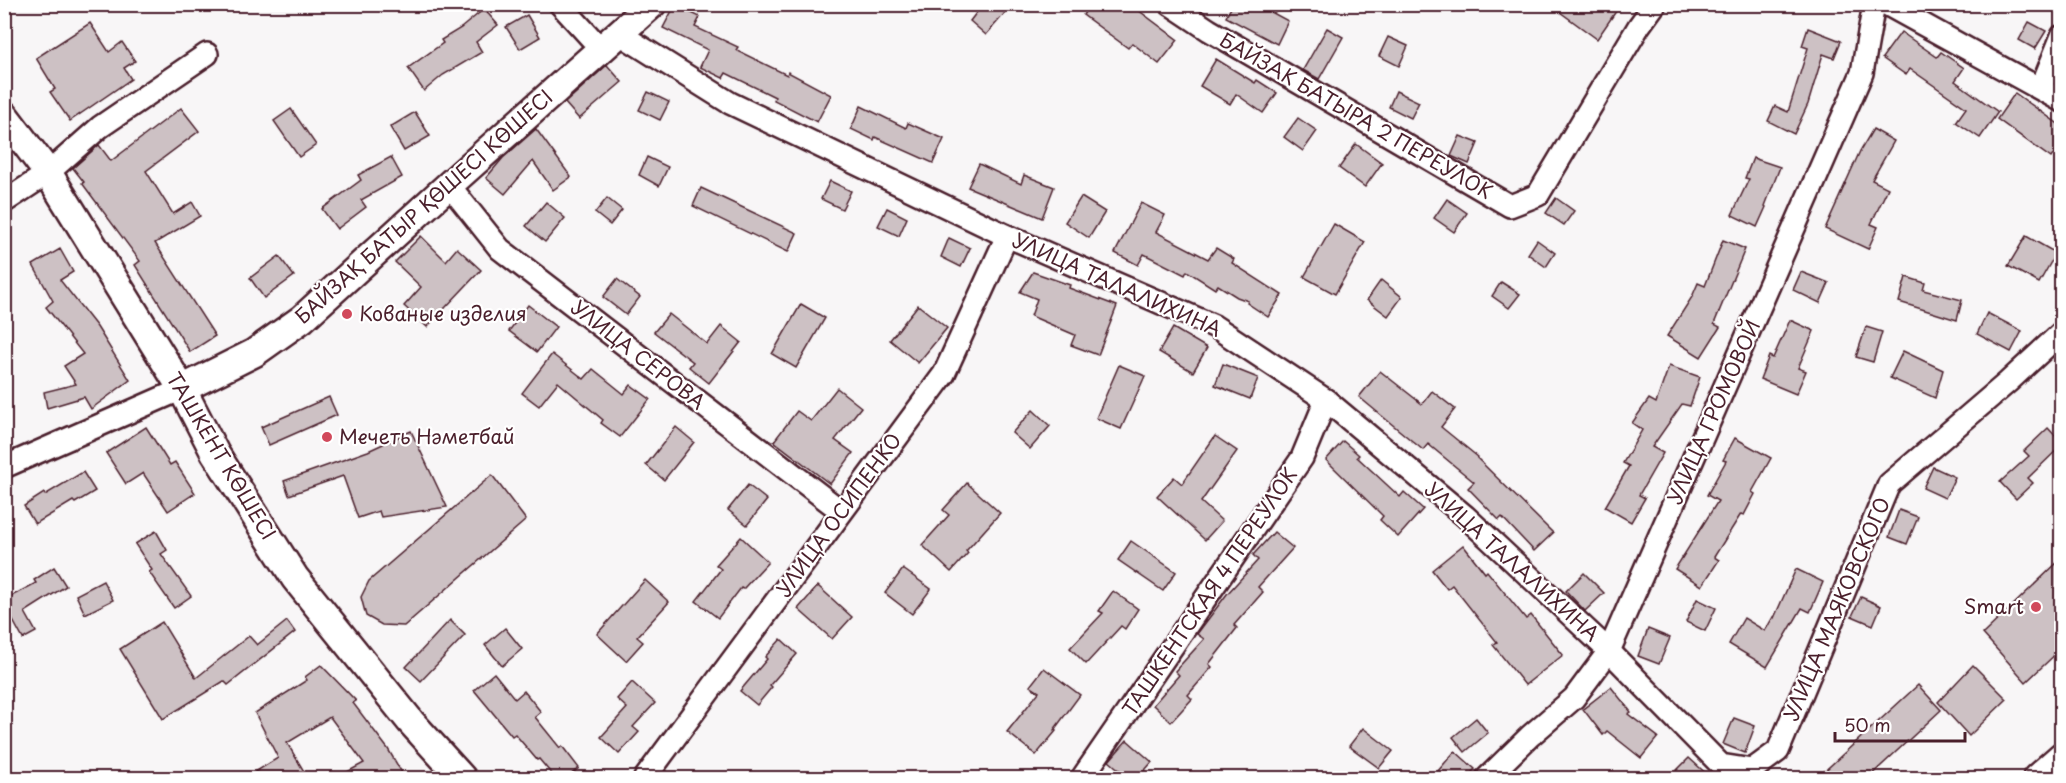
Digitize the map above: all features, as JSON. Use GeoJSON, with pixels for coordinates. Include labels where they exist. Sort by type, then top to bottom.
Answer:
{"type":"FeatureCollection","features":[{"type":"Feature","properties":{"kind":"main road","name":"БАЙЗАҚ БАТЫР ҚӨШЕСІ КӨШЕСІ"},"geometry":{"type":"LineString","coordinates":[[182,389],[254,353],[302,320],[652,4]]}},
{"type":"Feature","properties":{"kind":"main road","name":"ТАШКЕНТ КӨШЕСІ"},"geometry":{"type":"LineString","coordinates":[[4,115],[48,173],[182,389],[215,453],[295,578],[411,722],[462,778]]}},
{"type":"Feature","properties":{"kind":"main road"},"geometry":{"type":"LineString","coordinates":[[2037,778],[2061,756]]}},
{"type":"Feature","properties":{"kind":"street","name":"УЛИЦА ТАЛАЛИХИНА"},"geometry":{"type":"LineString","coordinates":[[560,4],[610,42],[730,103],[1007,236],[1214,326],[1326,400],[1465,516],[1609,651],[1721,765],[1752,770]]}},
{"type":"Feature","properties":{"kind":"street","name":"БАЙЗАК БАТЫРА 2 ПЕРЕУЛОК"},"geometry":{"type":"LineString","coordinates":[[1170,4],[1219,36],[1510,206],[1538,195],[1639,26],[1655,4]]}},
{"type":"Feature","properties":{"kind":"street","name":"УЛИЦА ГРОМОВОЙ"},"geometry":{"type":"LineString","coordinates":[[1487,778],[1530,736],[1574,698],[1609,651],[1862,73],[1874,4]]}},
{"type":"Feature","properties":{"kind":"street"},"geometry":{"type":"LineString","coordinates":[[1886,4],[2061,101]]}},
{"type":"Feature","properties":{"kind":"street"},"geometry":{"type":"LineString","coordinates":[[2041,88],[2061,36]]}},
{"type":"Feature","properties":{"kind":"street"},"geometry":{"type":"LineString","coordinates":[[4,202],[48,173],[100,127],[207,54]]}},
{"type":"Feature","properties":{"kind":"street","name":"УЛИЦА СЕРОВА"},"geometry":{"type":"LineString","coordinates":[[449,185],[500,249],[841,511]]}},
{"type":"Feature","properties":{"kind":"street","name":"УЛИЦА ОСИПЕНКО"},"geometry":{"type":"LineString","coordinates":[[645,778],[944,374],[1007,236]]}},
{"type":"Feature","properties":{"kind":"street","name":"УЛИЦА МАЯКОВСКОГО"},"geometry":{"type":"LineString","coordinates":[[1752,770],[1778,751],[1889,484],[2008,382],[2061,332]]}},
{"type":"Feature","properties":{"kind":"street"},"geometry":{"type":"LineString","coordinates":[[4,467],[182,389]]}},
{"type":"Feature","properties":{"kind":"street","name":"ТАШКЕНТСКАЯ 4 ПЕРЕУЛОК"},"geometry":{"type":"LineString","coordinates":[[1082,778],[1302,458],[1326,400]]}},
{"type":"Feature","properties":{"kind":"building"},"geometry":{"type":"Polygon","coordinates":[[[983,4],[995,4],[1005,13],[986,35],[970,21],[983,4]]]}},
{"type":"Feature","properties":{"kind":"building"},"geometry":{"type":"Polygon","coordinates":[[[1090,4],[1130,4],[1178,40],[1159,64],[1132,43],[1128,48],[1083,15],[1090,4]]]}},
{"type":"Feature","properties":{"kind":"building"},"geometry":{"type":"Polygon","coordinates":[[[1233,4],[1256,4],[1288,21],[1277,44],[1226,17],[1233,4]]]}},
{"type":"Feature","properties":{"kind":"building"},"geometry":{"type":"Polygon","coordinates":[[[1549,4],[1621,4],[1597,39],[1549,4]]]}},
{"type":"Feature","properties":{"kind":"building"},"geometry":{"type":"Polygon","coordinates":[[[675,5],[700,17],[695,27],[738,47],[736,50],[787,75],[788,72],[831,95],[817,122],[774,100],[775,97],[726,73],[723,78],[700,67],[708,50],[663,28],[675,5]]]}},
{"type":"Feature","properties":{"kind":"building"},"geometry":{"type":"Polygon","coordinates":[[[484,9],[498,25],[476,42],[482,52],[443,75],[424,91],[408,68],[443,43],[441,40],[461,28],[484,9]]]}},
{"type":"Feature","properties":{"kind":"building"},"geometry":{"type":"Polygon","coordinates":[[[527,15],[540,37],[520,49],[506,27],[527,15]]]}},
{"type":"Feature","properties":{"kind":"building"},"geometry":{"type":"Polygon","coordinates":[[[2029,22],[2046,31],[2035,49],[2019,40],[2029,22]]]}},
{"type":"Feature","properties":{"kind":"building"},"geometry":{"type":"Polygon","coordinates":[[[90,23],[109,52],[122,42],[135,61],[124,68],[131,79],[70,121],[50,92],[55,89],[36,58],[90,23]]]}},
{"type":"Feature","properties":{"kind":"building"},"geometry":{"type":"Polygon","coordinates":[[[1327,28],[1343,37],[1319,79],[1303,70],[1327,28]]]}},
{"type":"Feature","properties":{"kind":"building"},"geometry":{"type":"Polygon","coordinates":[[[1808,28],[1841,41],[1834,58],[1823,54],[1808,104],[1794,134],[1768,121],[1775,106],[1788,112],[1808,48],[1802,46],[1808,28]]]}},
{"type":"Feature","properties":{"kind":"building"},"geometry":{"type":"Polygon","coordinates":[[[1901,32],[1937,57],[1941,52],[1964,68],[1955,81],[1998,112],[1980,138],[1956,122],[1966,108],[1910,69],[1906,75],[1882,58],[1901,32]]]}},
{"type":"Feature","properties":{"kind":"building"},"geometry":{"type":"Polygon","coordinates":[[[1388,37],[1408,46],[1399,66],[1379,56],[1388,37]]]}},
{"type":"Feature","properties":{"kind":"building"},"geometry":{"type":"Polygon","coordinates":[[[1216,59],[1255,83],[1257,80],[1277,93],[1263,113],[1236,94],[1230,104],[1200,86],[1216,59]]]}},
{"type":"Feature","properties":{"kind":"building"},"geometry":{"type":"Polygon","coordinates":[[[607,65],[622,82],[579,119],[565,103],[607,65]]]}},
{"type":"Feature","properties":{"kind":"building"},"geometry":{"type":"Polygon","coordinates":[[[1396,91],[1419,102],[1411,118],[1389,107],[1396,91]]]}},
{"type":"Feature","properties":{"kind":"building"},"geometry":{"type":"Polygon","coordinates":[[[648,92],[669,102],[660,120],[639,110],[648,92]]]}},
{"type":"Feature","properties":{"kind":"building"},"geometry":{"type":"Polygon","coordinates":[[[2015,93],[2061,126],[2061,143],[2051,158],[1997,119],[2015,93]]]}},
{"type":"Feature","properties":{"kind":"building"},"geometry":{"type":"Polygon","coordinates":[[[861,106],[906,128],[908,123],[944,139],[933,163],[875,137],[874,140],[851,129],[861,106]]]}},
{"type":"Feature","properties":{"kind":"building"},"geometry":{"type":"Polygon","coordinates":[[[181,108],[199,131],[146,171],[173,214],[192,202],[200,216],[155,243],[215,336],[190,352],[135,265],[140,261],[73,168],[99,145],[111,161],[181,108]]]}},
{"type":"Feature","properties":{"kind":"building"},"geometry":{"type":"Polygon","coordinates":[[[291,109],[316,145],[299,157],[274,121],[291,109]]]}},
{"type":"Feature","properties":{"kind":"building"},"geometry":{"type":"Polygon","coordinates":[[[415,112],[430,136],[404,151],[390,127],[415,112]]]}},
{"type":"Feature","properties":{"kind":"building"},"geometry":{"type":"Polygon","coordinates":[[[1298,118],[1317,131],[1303,151],[1284,137],[1298,118]]]}},
{"type":"Feature","properties":{"kind":"building"},"geometry":{"type":"Polygon","coordinates":[[[536,129],[571,177],[553,190],[533,161],[505,194],[486,178],[503,158],[536,129]]]}},
{"type":"Feature","properties":{"kind":"building"},"geometry":{"type":"Polygon","coordinates":[[[1873,129],[1894,141],[1872,180],[1888,188],[1871,224],[1878,227],[1868,249],[1825,229],[1860,151],[1873,129]]]}},
{"type":"Feature","properties":{"kind":"building"},"geometry":{"type":"Polygon","coordinates":[[[1460,136],[1478,143],[1469,164],[1451,156],[1460,136]]]}},
{"type":"Feature","properties":{"kind":"building"},"geometry":{"type":"Polygon","coordinates":[[[1356,144],[1382,163],[1365,187],[1339,168],[1356,144]]]}},
{"type":"Feature","properties":{"kind":"building"},"geometry":{"type":"Polygon","coordinates":[[[391,157],[402,177],[361,200],[366,207],[337,229],[322,209],[361,180],[358,175],[391,157]]]}},
{"type":"Feature","properties":{"kind":"building"},"geometry":{"type":"Polygon","coordinates":[[[647,157],[668,167],[659,186],[639,175],[647,157]]]}},
{"type":"Feature","properties":{"kind":"building"},"geometry":{"type":"Polygon","coordinates":[[[1753,158],[1780,167],[1757,227],[1732,215],[1749,179],[1745,178],[1753,158]]]}},
{"type":"Feature","properties":{"kind":"building"},"geometry":{"type":"Polygon","coordinates":[[[979,164],[1021,184],[1024,175],[1054,187],[1042,218],[968,187],[979,164]]]}},
{"type":"Feature","properties":{"kind":"building"},"geometry":{"type":"Polygon","coordinates":[[[830,181],[851,191],[842,209],[821,199],[830,181]]]}},
{"type":"Feature","properties":{"kind":"building"},"geometry":{"type":"Polygon","coordinates":[[[701,188],[797,233],[788,252],[693,206],[701,188]]]}},
{"type":"Feature","properties":{"kind":"building"},"geometry":{"type":"Polygon","coordinates":[[[1081,197],[1105,212],[1089,238],[1065,222],[1081,197]]]}},
{"type":"Feature","properties":{"kind":"building"},"geometry":{"type":"Polygon","coordinates":[[[607,198],[622,210],[610,225],[595,213],[607,198]]]}},
{"type":"Feature","properties":{"kind":"building"},"geometry":{"type":"Polygon","coordinates":[[[1556,198],[1574,211],[1564,225],[1546,213],[1556,198]]]}},
{"type":"Feature","properties":{"kind":"building"},"geometry":{"type":"Polygon","coordinates":[[[1447,199],[1467,213],[1454,232],[1434,218],[1447,199]]]}},
{"type":"Feature","properties":{"kind":"building"},"geometry":{"type":"Polygon","coordinates":[[[546,202],[565,218],[545,242],[526,226],[546,202]]]}},
{"type":"Feature","properties":{"kind":"building"},"geometry":{"type":"Polygon","coordinates":[[[1141,203],[1165,215],[1156,232],[1208,259],[1216,248],[1234,259],[1232,263],[1282,295],[1268,317],[1247,303],[1248,301],[1218,285],[1215,289],[1187,271],[1185,275],[1144,254],[1138,265],[1115,253],[1141,203]]]}},
{"type":"Feature","properties":{"kind":"building"},"geometry":{"type":"Polygon","coordinates":[[[887,208],[907,218],[899,236],[878,226],[887,208]]]}},
{"type":"Feature","properties":{"kind":"building"},"geometry":{"type":"Polygon","coordinates":[[[1334,224],[1365,242],[1335,294],[1304,277],[1334,224]]]}},
{"type":"Feature","properties":{"kind":"building"},"geometry":{"type":"Polygon","coordinates":[[[421,236],[446,261],[457,248],[481,270],[427,327],[404,306],[421,287],[395,262],[421,236]]]}},
{"type":"Feature","properties":{"kind":"building"},"geometry":{"type":"Polygon","coordinates":[[[2026,236],[2056,253],[2039,283],[2008,266],[2026,236]]]}},
{"type":"Feature","properties":{"kind":"building"},"geometry":{"type":"Polygon","coordinates":[[[949,238],[970,248],[961,267],[941,257],[949,238]]]}},
{"type":"Feature","properties":{"kind":"building"},"geometry":{"type":"Polygon","coordinates":[[[1537,240],[1555,253],[1546,267],[1528,254],[1537,240]]]}},
{"type":"Feature","properties":{"kind":"building"},"geometry":{"type":"Polygon","coordinates":[[[1723,240],[1745,249],[1714,324],[1720,327],[1701,357],[1667,336],[1692,297],[1698,283],[1705,286],[1723,240]]]}},
{"type":"Feature","properties":{"kind":"building"},"geometry":{"type":"Polygon","coordinates":[[[60,249],[73,272],[60,280],[97,327],[130,380],[91,409],[84,397],[47,408],[44,392],[76,384],[64,366],[83,354],[46,307],[53,301],[33,265],[60,249]]]}},
{"type":"Feature","properties":{"kind":"building"},"geometry":{"type":"Polygon","coordinates":[[[279,256],[294,276],[264,298],[250,278],[279,256]]]}},
{"type":"Feature","properties":{"kind":"building"},"geometry":{"type":"Polygon","coordinates":[[[1033,272],[1070,285],[1069,288],[1117,306],[1098,355],[1071,345],[1075,335],[1031,316],[1037,299],[1020,292],[1033,272]]]}},
{"type":"Feature","properties":{"kind":"building"},"geometry":{"type":"Polygon","coordinates":[[[1801,272],[1829,283],[1820,303],[1793,290],[1801,272]]]}},
{"type":"Feature","properties":{"kind":"building"},"geometry":{"type":"Polygon","coordinates":[[[1906,277],[1925,283],[1923,290],[1962,300],[1957,320],[1899,302],[1906,277]]]}},
{"type":"Feature","properties":{"kind":"building"},"geometry":{"type":"Polygon","coordinates":[[[617,279],[640,297],[626,315],[603,297],[617,279]]]}},
{"type":"Feature","properties":{"kind":"building"},"geometry":{"type":"Polygon","coordinates":[[[1381,280],[1402,297],[1388,316],[1367,300],[1381,280]]]}},
{"type":"Feature","properties":{"kind":"building"},"geometry":{"type":"Polygon","coordinates":[[[1501,282],[1520,294],[1509,308],[1492,296],[1501,282]]]}},
{"type":"Feature","properties":{"kind":"building"},"geometry":{"type":"Polygon","coordinates":[[[801,304],[825,318],[796,368],[772,354],[801,304]]]}},
{"type":"Feature","properties":{"kind":"building"},"geometry":{"type":"Polygon","coordinates":[[[528,305],[556,327],[537,352],[509,331],[528,305]]]}},
{"type":"Feature","properties":{"kind":"building"},"geometry":{"type":"Polygon","coordinates":[[[918,305],[947,328],[918,363],[890,340],[918,305]]]}},
{"type":"Feature","properties":{"kind":"building"},"geometry":{"type":"Polygon","coordinates":[[[1987,313],[2022,331],[2011,352],[1977,334],[1987,313]]]}},
{"type":"Feature","properties":{"kind":"building"},"geometry":{"type":"Polygon","coordinates":[[[669,314],[707,344],[721,326],[741,342],[709,383],[689,367],[693,362],[654,332],[669,314]]]}},
{"type":"Feature","properties":{"kind":"building"},"geometry":{"type":"Polygon","coordinates":[[[1790,320],[1814,331],[1798,368],[1806,371],[1796,394],[1760,379],[1769,356],[1773,358],[1790,320]]]}},
{"type":"Feature","properties":{"kind":"building"},"geometry":{"type":"Polygon","coordinates":[[[1866,327],[1882,332],[1873,362],[1856,357],[1866,327]]]}},
{"type":"Feature","properties":{"kind":"building"},"geometry":{"type":"Polygon","coordinates":[[[1173,328],[1207,348],[1193,372],[1159,352],[1173,328]]]}},
{"type":"Feature","properties":{"kind":"building"},"geometry":{"type":"Polygon","coordinates":[[[1903,351],[1943,370],[1935,398],[1890,378],[1903,351]]]}},
{"type":"Feature","properties":{"kind":"building"},"geometry":{"type":"Polygon","coordinates":[[[552,354],[584,379],[593,369],[624,394],[631,385],[650,399],[620,437],[601,423],[603,420],[558,382],[539,406],[522,393],[552,354]]]}},
{"type":"Feature","properties":{"kind":"building"},"geometry":{"type":"Polygon","coordinates":[[[1223,364],[1258,378],[1250,399],[1215,385],[1223,364]]]}},
{"type":"Feature","properties":{"kind":"building"},"geometry":{"type":"Polygon","coordinates":[[[1119,365],[1145,376],[1121,429],[1096,418],[1119,365]]]}},
{"type":"Feature","properties":{"kind":"building"},"geometry":{"type":"Polygon","coordinates":[[[1669,366],[1700,377],[1690,406],[1682,404],[1652,447],[1663,453],[1639,495],[1645,498],[1631,522],[1605,507],[1629,466],[1623,463],[1642,430],[1632,423],[1649,399],[1656,403],[1669,366]]]}},
{"type":"Feature","properties":{"kind":"building"},"geometry":{"type":"Polygon","coordinates":[[[1380,371],[1422,404],[1432,391],[1455,409],[1441,427],[1478,457],[1553,533],[1534,551],[1502,517],[1499,520],[1468,488],[1474,482],[1428,444],[1423,450],[1359,397],[1380,371]]]}},
{"type":"Feature","properties":{"kind":"building"},"geometry":{"type":"Polygon","coordinates":[[[837,388],[861,407],[835,440],[853,453],[830,484],[774,441],[797,411],[811,421],[837,388]]]}},
{"type":"Feature","properties":{"kind":"building"},"geometry":{"type":"Polygon","coordinates":[[[329,397],[337,415],[269,445],[261,427],[329,397]]]}},
{"type":"Feature","properties":{"kind":"building"},"geometry":{"type":"Polygon","coordinates":[[[1033,410],[1050,426],[1030,449],[1012,433],[1033,410]]]}},
{"type":"Feature","properties":{"kind":"building"},"geometry":{"type":"Polygon","coordinates":[[[146,427],[170,465],[175,462],[195,493],[168,511],[143,473],[126,484],[106,453],[146,427]]]}},
{"type":"Feature","properties":{"kind":"building"},"geometry":{"type":"Polygon","coordinates":[[[676,427],[694,442],[664,480],[646,465],[676,427]]]}},
{"type":"Feature","properties":{"kind":"building"},"geometry":{"type":"Polygon","coordinates":[[[2048,428],[2061,442],[2061,446],[2028,478],[2033,483],[2016,499],[2000,482],[2029,456],[2024,451],[2048,428]]]}},
{"type":"Feature","properties":{"kind":"building"},"geometry":{"type":"Polygon","coordinates":[[[411,431],[447,507],[381,517],[379,511],[358,518],[343,476],[289,495],[284,481],[368,451],[411,431]]]}},
{"type":"Feature","properties":{"kind":"building"},"geometry":{"type":"Polygon","coordinates":[[[1215,436],[1237,451],[1201,502],[1222,521],[1205,540],[1157,496],[1174,477],[1182,484],[1215,436]]]}},
{"type":"Feature","properties":{"kind":"building"},"geometry":{"type":"Polygon","coordinates":[[[1735,438],[1771,458],[1752,492],[1755,494],[1744,515],[1741,514],[1714,557],[1719,560],[1702,586],[1675,569],[1718,501],[1707,495],[1726,461],[1723,460],[1735,438]]]}},
{"type":"Feature","properties":{"kind":"building"},"geometry":{"type":"Polygon","coordinates":[[[1343,441],[1400,497],[1404,492],[1423,509],[1398,537],[1380,520],[1383,516],[1326,460],[1343,441]]]}},
{"type":"Feature","properties":{"kind":"building"},"geometry":{"type":"Polygon","coordinates":[[[1933,467],[1955,477],[1945,498],[1923,488],[1933,467]]]}},
{"type":"Feature","properties":{"kind":"building"},"geometry":{"type":"Polygon","coordinates":[[[83,472],[95,491],[75,503],[73,501],[35,524],[24,506],[83,472]]]}},
{"type":"Feature","properties":{"kind":"building"},"geometry":{"type":"Polygon","coordinates":[[[492,475],[526,520],[404,626],[382,625],[366,616],[361,597],[369,581],[492,475]]]}},
{"type":"Feature","properties":{"kind":"building"},"geometry":{"type":"Polygon","coordinates":[[[967,483],[1000,513],[966,551],[968,553],[951,572],[922,545],[949,515],[943,510],[967,483]]]}},
{"type":"Feature","properties":{"kind":"building"},"geometry":{"type":"Polygon","coordinates":[[[748,485],[767,500],[747,525],[728,510],[748,485]]]}},
{"type":"Feature","properties":{"kind":"building"},"geometry":{"type":"Polygon","coordinates":[[[1899,510],[1918,517],[1907,544],[1889,537],[1899,510]]]}},
{"type":"Feature","properties":{"kind":"building"},"geometry":{"type":"Polygon","coordinates":[[[156,531],[167,550],[161,554],[191,596],[174,608],[149,572],[152,570],[135,544],[156,531]]]}},
{"type":"Feature","properties":{"kind":"building"},"geometry":{"type":"Polygon","coordinates":[[[1274,532],[1293,548],[1258,587],[1263,592],[1234,625],[1237,628],[1209,664],[1212,667],[1188,695],[1192,699],[1171,722],[1153,705],[1179,675],[1175,671],[1204,639],[1197,634],[1227,594],[1258,560],[1253,555],[1274,532]]]}},
{"type":"Feature","properties":{"kind":"building"},"geometry":{"type":"Polygon","coordinates":[[[741,537],[768,562],[743,589],[741,588],[718,618],[696,601],[721,569],[716,565],[741,537]]]}},
{"type":"Feature","properties":{"kind":"building"},"geometry":{"type":"Polygon","coordinates":[[[1131,541],[1176,572],[1163,591],[1118,560],[1131,541]]]}},
{"type":"Feature","properties":{"kind":"building"},"geometry":{"type":"Polygon","coordinates":[[[1463,545],[1526,619],[1531,615],[1563,655],[1525,685],[1493,645],[1497,642],[1452,585],[1447,589],[1432,570],[1463,545]]]}},
{"type":"Feature","properties":{"kind":"building","name":"Smart"},"geometry":{"type":"Polygon","coordinates":[[[2061,559],[2061,649],[2026,682],[1983,634],[2061,559]]]}},
{"type":"Feature","properties":{"kind":"building"},"geometry":{"type":"Polygon","coordinates":[[[54,567],[66,586],[25,612],[36,632],[23,639],[4,600],[36,583],[34,580],[54,567]]]}},
{"type":"Feature","properties":{"kind":"building"},"geometry":{"type":"Polygon","coordinates":[[[903,569],[931,589],[912,614],[885,593],[903,569]]]}},
{"type":"Feature","properties":{"kind":"building"},"geometry":{"type":"Polygon","coordinates":[[[1796,569],[1823,582],[1810,612],[1802,608],[1767,667],[1729,644],[1744,618],[1765,631],[1774,618],[1796,569]]]}},
{"type":"Feature","properties":{"kind":"building"},"geometry":{"type":"Polygon","coordinates":[[[1584,573],[1604,593],[1585,611],[1566,591],[1584,573]]]}},
{"type":"Feature","properties":{"kind":"building"},"geometry":{"type":"Polygon","coordinates":[[[645,580],[669,602],[637,637],[643,642],[626,661],[597,634],[645,580]]]}},
{"type":"Feature","properties":{"kind":"building"},"geometry":{"type":"Polygon","coordinates":[[[103,581],[113,600],[85,614],[76,595],[103,581]]]}},
{"type":"Feature","properties":{"kind":"building"},"geometry":{"type":"Polygon","coordinates":[[[818,586],[852,617],[832,639],[798,609],[818,586]]]}},
{"type":"Feature","properties":{"kind":"building"},"geometry":{"type":"Polygon","coordinates":[[[1113,591],[1138,609],[1125,629],[1121,626],[1086,664],[1070,648],[1103,613],[1099,611],[1113,591]]]}},
{"type":"Feature","properties":{"kind":"building"},"geometry":{"type":"Polygon","coordinates":[[[1861,597],[1881,606],[1873,625],[1852,616],[1861,597]]]}},
{"type":"Feature","properties":{"kind":"building"},"geometry":{"type":"Polygon","coordinates":[[[1697,599],[1716,608],[1705,631],[1686,622],[1697,599]]]}},
{"type":"Feature","properties":{"kind":"building"},"geometry":{"type":"Polygon","coordinates":[[[450,620],[465,635],[421,681],[406,667],[450,620]]]}},
{"type":"Feature","properties":{"kind":"building"},"geometry":{"type":"Polygon","coordinates":[[[287,621],[295,632],[228,685],[224,681],[163,719],[120,649],[162,622],[196,678],[249,636],[257,645],[287,621]]]}},
{"type":"Feature","properties":{"kind":"building"},"geometry":{"type":"Polygon","coordinates":[[[505,628],[522,649],[502,666],[485,645],[505,628]]]}},
{"type":"Feature","properties":{"kind":"building"},"geometry":{"type":"Polygon","coordinates":[[[1648,629],[1670,638],[1659,664],[1638,656],[1648,629]]]}},
{"type":"Feature","properties":{"kind":"building"},"geometry":{"type":"Polygon","coordinates":[[[781,639],[797,654],[770,685],[772,687],[757,705],[740,691],[781,639]]]}},
{"type":"Feature","properties":{"kind":"building"},"geometry":{"type":"Polygon","coordinates":[[[321,665],[356,701],[353,703],[388,749],[405,778],[336,778],[364,763],[330,717],[287,743],[308,778],[245,778],[278,758],[255,713],[307,680],[305,677],[321,665]]]}},
{"type":"Feature","properties":{"kind":"building"},"geometry":{"type":"Polygon","coordinates":[[[1973,665],[2007,699],[1969,736],[1938,702],[1973,665]]]}},
{"type":"Feature","properties":{"kind":"building"},"geometry":{"type":"Polygon","coordinates":[[[1044,668],[1080,695],[1054,730],[1056,731],[1036,755],[1007,732],[1039,692],[1030,686],[1044,668]]]}},
{"type":"Feature","properties":{"kind":"building"},"geometry":{"type":"Polygon","coordinates":[[[494,673],[515,699],[524,691],[541,712],[535,717],[579,768],[566,778],[555,778],[515,734],[512,736],[474,690],[494,673]]]}},
{"type":"Feature","properties":{"kind":"building"},"geometry":{"type":"Polygon","coordinates":[[[632,682],[655,703],[633,727],[639,732],[619,754],[601,737],[627,708],[617,699],[632,682]]]}},
{"type":"Feature","properties":{"kind":"building"},"geometry":{"type":"Polygon","coordinates":[[[1918,685],[1941,710],[1868,778],[1817,778],[1918,685]]]}},
{"type":"Feature","properties":{"kind":"building"},"geometry":{"type":"Polygon","coordinates":[[[1611,687],[1631,712],[1628,714],[1658,737],[1641,758],[1607,731],[1603,735],[1583,709],[1611,687]]]}},
{"type":"Feature","properties":{"kind":"building"},"geometry":{"type":"Polygon","coordinates":[[[1476,718],[1488,733],[1465,752],[1453,737],[1476,718]]]}},
{"type":"Feature","properties":{"kind":"building"},"geometry":{"type":"Polygon","coordinates":[[[1734,718],[1755,726],[1745,753],[1723,744],[1734,718]]]}},
{"type":"Feature","properties":{"kind":"building"},"geometry":{"type":"Polygon","coordinates":[[[1363,728],[1393,751],[1379,768],[1349,746],[1363,728]]]}},
{"type":"Feature","properties":{"kind":"building"},"geometry":{"type":"Polygon","coordinates":[[[1127,740],[1152,762],[1138,778],[1129,778],[1109,761],[1127,740]]]}},
{"type":"Feature","properties":{"kind":"building"},"geometry":{"type":"Polygon","coordinates":[[[1455,751],[1475,769],[1466,778],[1447,778],[1438,771],[1455,751]]]}},
{"type":"Feature","properties":{"kind":"building"},"geometry":{"type":"Polygon","coordinates":[[[1689,758],[1711,778],[1669,778],[1689,758]]]}},
{"type":"Feature","properties":{"kind":"place","name":"Кованые изделия"},"geometry":{"type":"Point","coordinates":[347,314]}},
{"type":"Feature","properties":{"kind":"place","name":"Мечеть Нәметбай"},"geometry":{"type":"Point","coordinates":[327,437]}},
{"type":"Feature","properties":{"kind":"place","name":"Smart"},"geometry":{"type":"Point","coordinates":[2036,607]}}]}
